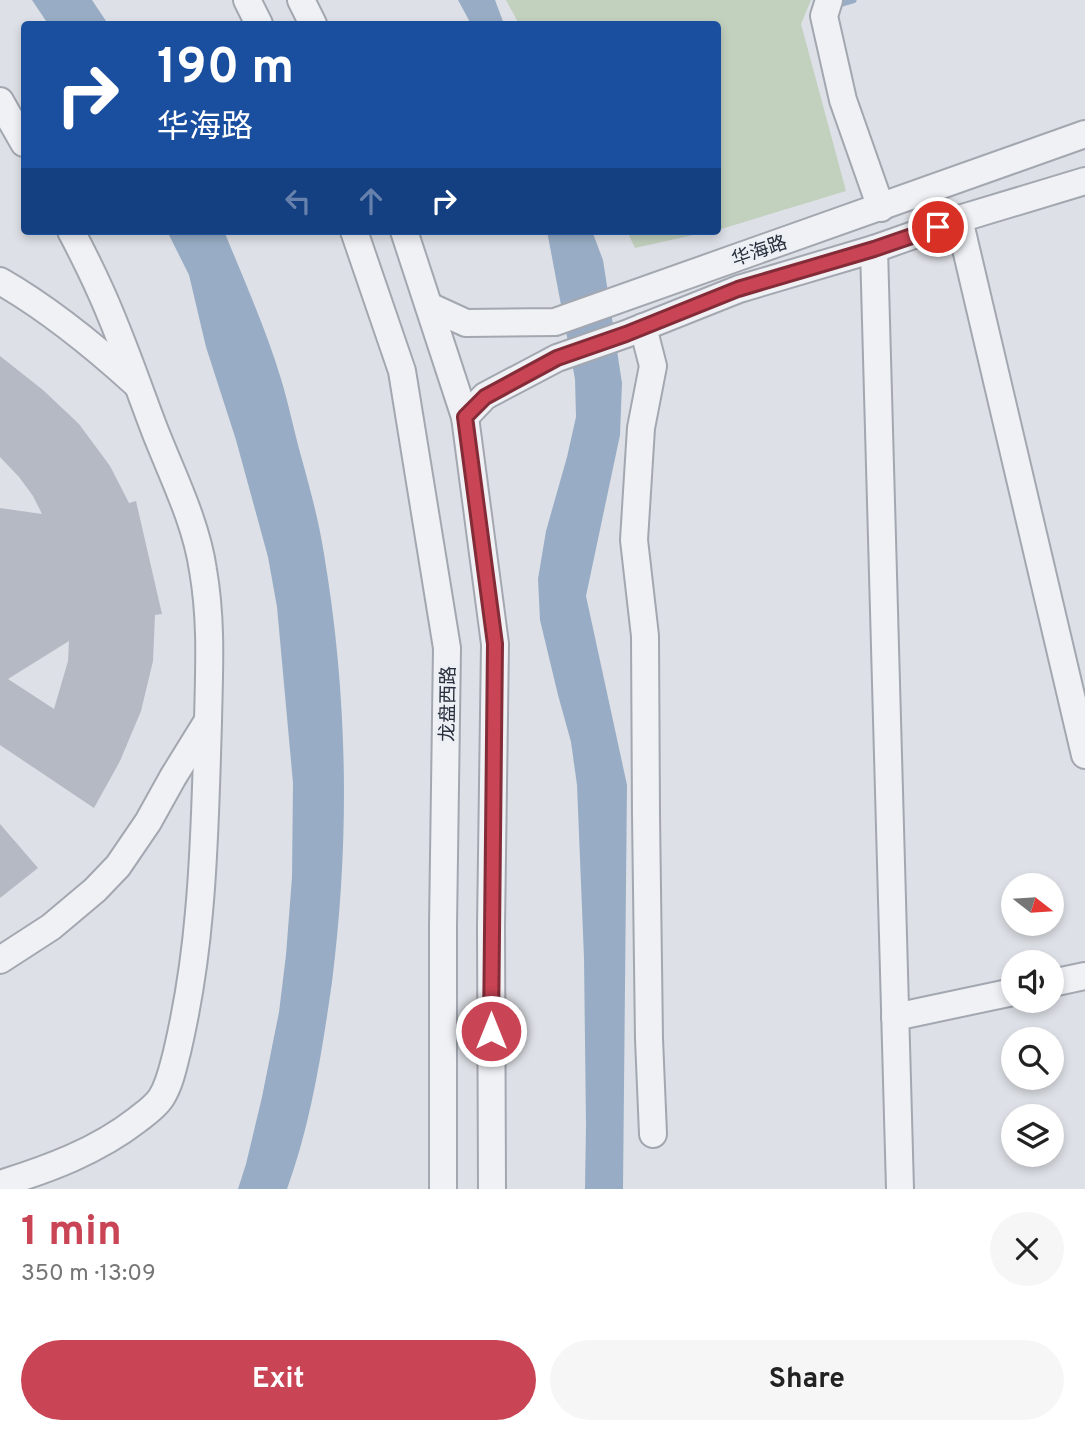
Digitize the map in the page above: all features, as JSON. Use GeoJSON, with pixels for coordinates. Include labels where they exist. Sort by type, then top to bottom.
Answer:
{"type":"FeatureCollection","features":[{"type":"Feature","properties":{"kind":"street"},"geometry":{"type":"LineString","coordinates":[[247,0],[258,21]]}},
{"type":"Feature","properties":{"kind":"street"},"geometry":{"type":"LineString","coordinates":[[301,0],[312,21]]}},
{"type":"Feature","properties":{"kind":"street"},"geometry":{"type":"LineString","coordinates":[[826,8],[843,100],[881,208]]}},
{"type":"Feature","properties":{"kind":"street"},"geometry":{"type":"LineString","coordinates":[[0,101],[21,138]]}},
{"type":"Feature","properties":{"kind":"street","name":"华海路"},"geometry":{"type":"LineString","coordinates":[[429,306],[466,323],[555,322],[1085,134]]}},
{"type":"Feature","properties":{"kind":"street","name":"华海路"},"geometry":{"type":"LineString","coordinates":[[465,417],[485,397],[557,358],[634,331],[738,289],[874,249],[959,219],[1085,181]]}},
{"type":"Feature","properties":{"kind":"street"},"geometry":{"type":"LineString","coordinates":[[959,219],[1085,755]]}},
{"type":"Feature","properties":{"kind":"street"},"geometry":{"type":"LineString","coordinates":[[0,1184],[45,1169],[103,1143],[153,1108],[162,1097],[185,1019],[196,944],[204,856],[211,645],[203,567],[181,494],[100,290],[73,235]]}},
{"type":"Feature","properties":{"kind":"street","name":"龙盘西路"},"geometry":{"type":"LineString","coordinates":[[355,235],[402,371],[447,648],[443,1189]]}},
{"type":"Feature","properties":{"kind":"street"},"geometry":{"type":"LineString","coordinates":[[405,235],[465,417],[495,644],[491,926],[492,1189]]}},
{"type":"Feature","properties":{"kind":"street"},"geometry":{"type":"LineString","coordinates":[[874,249],[900,1189]]}},
{"type":"Feature","properties":{"kind":"street"},"geometry":{"type":"LineString","coordinates":[[0,281],[55,316],[138,385]]}},
{"type":"Feature","properties":{"kind":"street"},"geometry":{"type":"LineString","coordinates":[[634,331],[653,366],[641,428],[634,540],[645,636],[653,1134]]}},
{"type":"Feature","properties":{"kind":"street"},"geometry":{"type":"LineString","coordinates":[[0,960],[51,927],[96,890],[118,866],[148,822],[208,721]]}},
{"type":"Feature","properties":{"kind":"street"},"geometry":{"type":"LineString","coordinates":[[1064,980],[1085,976]]}},
{"type":"Feature","properties":{"kind":"street"},"geometry":{"type":"LineString","coordinates":[[895,1017],[1001,995]]}},
{"type":"Feature","properties":{"kind":"green space"},"geometry":{"type":"Polygon","coordinates":[[[506,0],[811,0],[801,24],[846,191],[721,229],[721,21],[517,21],[506,0]]]}},
{"type":"Feature","properties":{"kind":"green space"},"geometry":{"type":"Polygon","coordinates":[[[629,235],[693,235],[635,248],[629,235]]]}},
{"type":"Feature","properties":{"kind":"water"},"geometry":{"type":"Polygon","coordinates":[[[32,0],[92,0],[106,21],[46,21],[32,0]]]}},
{"type":"Feature","properties":{"kind":"water"},"geometry":{"type":"Polygon","coordinates":[[[458,0],[495,0],[503,21],[469,21],[458,0]]]}},
{"type":"Feature","properties":{"kind":"water"},"geometry":{"type":"Polygon","coordinates":[[[169,235],[226,235],[262,323],[284,389],[322,542],[338,661],[344,822],[338,929],[315,1087],[303,1139],[287,1189],[238,1189],[262,1097],[279,1012],[292,877],[293,783],[277,607],[268,557],[236,440],[206,347],[189,275],[169,235]]]}},
{"type":"Feature","properties":{"kind":"water"},"geometry":{"type":"Polygon","coordinates":[[[548,235],[594,235],[603,260],[622,383],[620,435],[586,596],[627,785],[623,1189],[585,1189],[584,958],[577,785],[571,742],[540,620],[538,579],[546,531],[576,417],[575,379],[548,235]]]}},
{"type":"Feature","properties":{"kind":"building"},"geometry":{"type":"Polygon","coordinates":[[[0,356],[43,390],[79,424],[110,466],[129,503],[136,501],[162,614],[155,615],[153,661],[141,711],[120,761],[94,808],[0,745],[0,508],[42,514],[19,477],[0,457],[0,356]],[[69,641],[8,679],[54,709],[68,661],[69,641]]]}},
{"type":"Feature","properties":{"kind":"building"},"geometry":{"type":"Polygon","coordinates":[[[0,824],[38,868],[0,898],[0,824]]]}},
{"type":"Feature","properties":{"kind":"waterway"},"geometry":{"type":"LineString","coordinates":[[833,0],[839,4],[853,0]]}},
{"type":"Feature","properties":{"kind":"route"},"geometry":{"type":"LineString","coordinates":[[491,1031],[495,644],[465,417],[485,397],[557,358],[626,334],[738,289],[938,227]]}}]}
